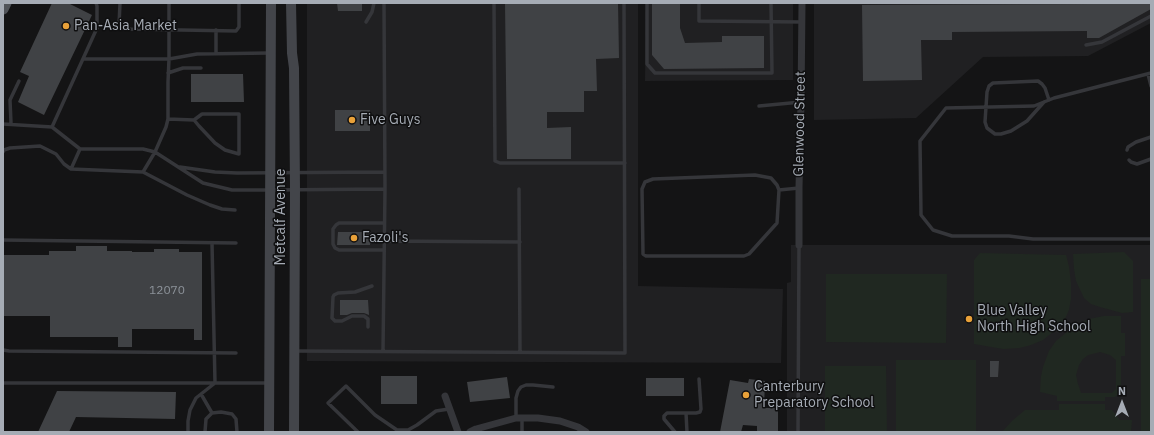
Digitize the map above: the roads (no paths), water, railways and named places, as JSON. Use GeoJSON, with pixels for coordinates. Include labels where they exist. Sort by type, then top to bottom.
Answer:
{"type":"FeatureCollection","features":[{"type":"Feature","properties":{"kind":"main road"},"geometry":{"type":"LineString","coordinates":[[3,9],[6,3]]}},
{"type":"Feature","properties":{"kind":"main road","name":"Metcalf Avenue"},"geometry":{"type":"LineString","coordinates":[[269,432],[271,3]]}},
{"type":"Feature","properties":{"kind":"main road","name":"Metcalf Avenue"},"geometry":{"type":"LineString","coordinates":[[291,3],[292,53],[294,68],[295,173],[294,432]]}},
{"type":"Feature","properties":{"kind":"street","name":"Glenwood Street"},"geometry":{"type":"LineString","coordinates":[[799,245],[802,3]]}},
{"type":"Feature","properties":{"kind":"street"},"geometry":{"type":"LineString","coordinates":[[445,396],[458,432]]}},
{"type":"Feature","properties":{"kind":"street"},"geometry":{"type":"LineString","coordinates":[[470,432],[476,429],[519,418],[538,418],[560,421],[578,427],[586,432]]}},
{"type":"Feature","properties":{"kind":"lane"},"geometry":{"type":"LineString","coordinates":[[52,127],[97,28],[96,3]]}},
{"type":"Feature","properties":{"kind":"lane"},"geometry":{"type":"LineString","coordinates":[[120,3],[119,24],[121,28],[169,30],[236,30],[239,27],[239,3]]}},
{"type":"Feature","properties":{"kind":"lane"},"geometry":{"type":"LineString","coordinates":[[143,172],[155,152],[166,128],[168,119],[168,3]]}},
{"type":"Feature","properties":{"kind":"lane"},"geometry":{"type":"LineString","coordinates":[[366,22],[372,12],[374,3]]}},
{"type":"Feature","properties":{"kind":"lane"},"geometry":{"type":"LineString","coordinates":[[383,351],[385,189],[384,3]]}},
{"type":"Feature","properties":{"kind":"lane"},"geometry":{"type":"LineString","coordinates":[[494,3],[495,161],[500,163],[625,163]]}},
{"type":"Feature","properties":{"kind":"lane"},"geometry":{"type":"LineString","coordinates":[[294,351],[626,353],[624,3]]}},
{"type":"Feature","properties":{"kind":"lane"},"geometry":{"type":"LineString","coordinates":[[647,3],[647,64],[656,73],[772,73],[771,3]]}},
{"type":"Feature","properties":{"kind":"lane"},"geometry":{"type":"LineString","coordinates":[[699,3],[699,21],[802,22]]}},
{"type":"Feature","properties":{"kind":"lane"},"geometry":{"type":"LineString","coordinates":[[1086,45],[1102,42],[1151,16]]}},
{"type":"Feature","properties":{"kind":"lane"},"geometry":{"type":"LineString","coordinates":[[216,30],[216,54]]}},
{"type":"Feature","properties":{"kind":"lane"},"geometry":{"type":"LineString","coordinates":[[84,59],[169,59],[197,54],[270,53]]}},
{"type":"Feature","properties":{"kind":"lane"},"geometry":{"type":"LineString","coordinates":[[168,73],[183,68],[201,68]]}},
{"type":"Feature","properties":{"kind":"lane"},"geometry":{"type":"LineString","coordinates":[[1151,86],[1149,74],[1047,101],[1034,106],[946,108],[920,141],[921,214],[933,230],[952,236],[1009,236],[1033,239],[1151,239]]}},
{"type":"Feature","properties":{"kind":"lane"},"geometry":{"type":"LineString","coordinates":[[11,123],[10,100],[19,81]]}},
{"type":"Feature","properties":{"kind":"lane"},"geometry":{"type":"LineString","coordinates":[[1038,81],[1042,84],[1047,101],[1027,122],[1011,131],[995,134],[987,128],[985,122],[986,92],[989,86],[993,84],[1038,81]]}},
{"type":"Feature","properties":{"kind":"lane"},"geometry":{"type":"LineString","coordinates":[[759,106],[801,102]]}},
{"type":"Feature","properties":{"kind":"lane"},"geometry":{"type":"LineString","coordinates":[[168,119],[194,120],[202,114],[239,114],[238,154],[225,150],[215,143],[194,120]]}},
{"type":"Feature","properties":{"kind":"lane"},"geometry":{"type":"LineString","coordinates":[[3,124],[11,123],[52,127],[80,149],[143,149],[155,152],[203,183],[232,190],[385,189]]}},
{"type":"Feature","properties":{"kind":"lane"},"geometry":{"type":"LineString","coordinates":[[1128,150],[1128,147],[1136,142],[1151,137]]}},
{"type":"Feature","properties":{"kind":"lane"},"geometry":{"type":"LineString","coordinates":[[3,152],[4,150],[10,148],[40,146],[56,154],[64,164],[71,169],[143,172],[187,195],[222,210],[236,210]]}},
{"type":"Feature","properties":{"kind":"lane"},"geometry":{"type":"LineString","coordinates":[[71,169],[80,149]]}},
{"type":"Feature","properties":{"kind":"lane"},"geometry":{"type":"LineString","coordinates":[[1129,160],[1137,164],[1151,159]]}},
{"type":"Feature","properties":{"kind":"lane"},"geometry":{"type":"LineString","coordinates":[[179,167],[215,172],[385,172]]}},
{"type":"Feature","properties":{"kind":"lane"},"geometry":{"type":"LineString","coordinates":[[755,175],[771,178],[779,190],[777,223],[749,254],[744,256],[646,256],[642,254],[642,189],[645,182],[652,179],[755,175]]}},
{"type":"Feature","properties":{"kind":"lane"},"geometry":{"type":"LineString","coordinates":[[779,190],[799,188]]}},
{"type":"Feature","properties":{"kind":"lane"},"geometry":{"type":"LineString","coordinates":[[520,189],[520,352]]}},
{"type":"Feature","properties":{"kind":"lane"},"geometry":{"type":"LineString","coordinates":[[384,223],[339,223],[334,229],[334,244],[339,250],[384,250]]}},
{"type":"Feature","properties":{"kind":"lane"},"geometry":{"type":"LineString","coordinates":[[3,240],[236,243]]}},
{"type":"Feature","properties":{"kind":"lane"},"geometry":{"type":"LineString","coordinates":[[384,241],[520,242]]}},
{"type":"Feature","properties":{"kind":"lane"},"geometry":{"type":"LineString","coordinates":[[212,243],[215,383]]}},
{"type":"Feature","properties":{"kind":"lane"},"geometry":{"type":"LineString","coordinates":[[798,432],[799,245]]}},
{"type":"Feature","properties":{"kind":"lane"},"geometry":{"type":"LineString","coordinates":[[368,327],[368,319],[364,316],[352,316],[342,321],[335,321],[332,318],[332,297],[338,293],[355,292],[372,286]]}},
{"type":"Feature","properties":{"kind":"lane"},"geometry":{"type":"LineString","coordinates":[[3,350],[236,353]]}},
{"type":"Feature","properties":{"kind":"lane"},"geometry":{"type":"LineString","coordinates":[[675,432],[664,419],[664,416],[667,413],[700,412],[699,379]]}},
{"type":"Feature","properties":{"kind":"lane"},"geometry":{"type":"LineString","coordinates":[[3,383],[269,383]]}},
{"type":"Feature","properties":{"kind":"lane"},"geometry":{"type":"LineString","coordinates":[[188,432],[190,410],[196,398],[215,383]]}},
{"type":"Feature","properties":{"kind":"lane"},"geometry":{"type":"LineString","coordinates":[[522,432],[516,398],[518,391],[521,387],[526,385],[553,387]]}},
{"type":"Feature","properties":{"kind":"lane"},"geometry":{"type":"LineString","coordinates":[[358,432],[328,403],[346,386],[375,415],[397,430],[408,430],[436,410],[449,409]]}},
{"type":"Feature","properties":{"kind":"lane"},"geometry":{"type":"LineString","coordinates":[[201,394],[212,413]]}},
{"type":"Feature","properties":{"kind":"lane"},"geometry":{"type":"LineString","coordinates":[[205,432],[206,419],[212,413],[221,412],[232,414],[236,419],[237,432]]}},
{"type":"Feature","properties":{"kind":"lane"},"geometry":{"type":"LineString","coordinates":[[686,413],[687,432]]}},
{"type":"Feature","properties":{"kind":"place","name":"Pan-Asia Market"},"geometry":{"type":"Point","coordinates":[66,26]}},
{"type":"Feature","properties":{"kind":"place","name":"Five Guys"},"geometry":{"type":"Point","coordinates":[352,120]}},
{"type":"Feature","properties":{"kind":"place","name":"Fazoli's"},"geometry":{"type":"Point","coordinates":[354,238]}},
{"type":"Feature","properties":{"kind":"place","name":"Blue Valley North High School"},"geometry":{"type":"Point","coordinates":[969,319]}},
{"type":"Feature","properties":{"kind":"place","name":"Canterbury Preparatory School"},"geometry":{"type":"Point","coordinates":[746,395]}}]}
